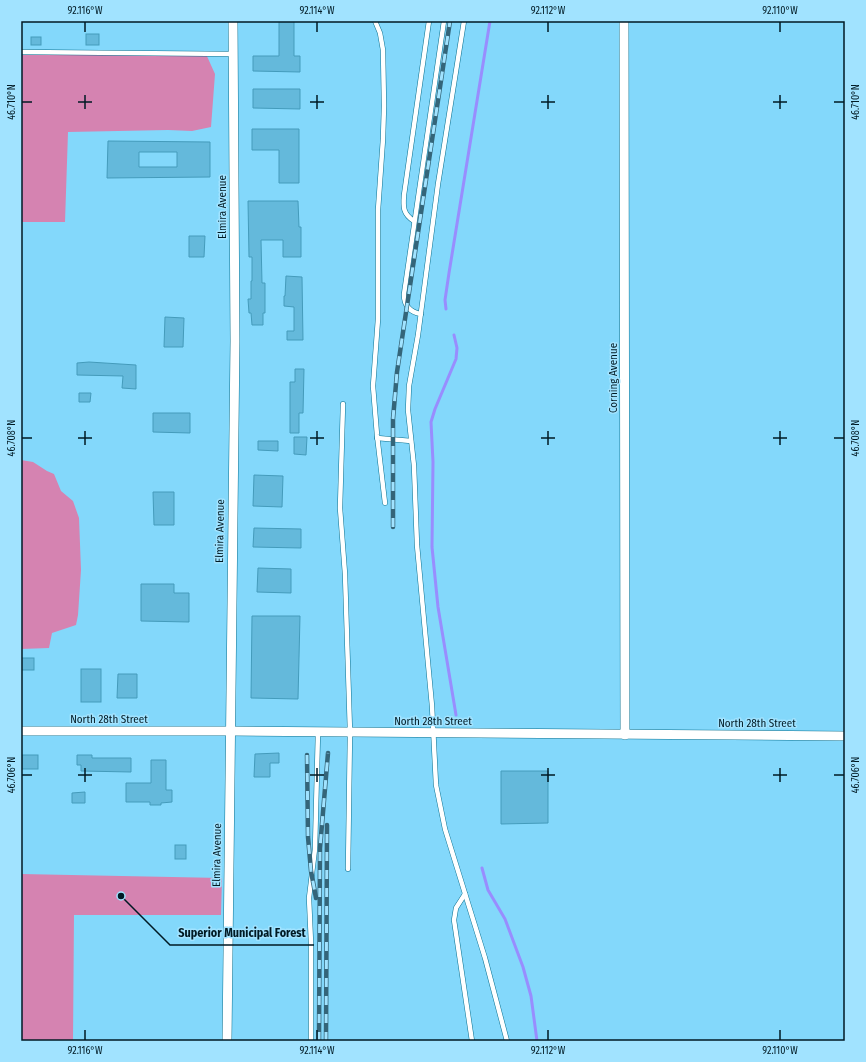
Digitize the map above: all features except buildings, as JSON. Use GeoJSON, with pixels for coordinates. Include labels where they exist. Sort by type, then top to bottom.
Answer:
{"type":"FeatureCollection","features":[{"type":"Feature","properties":{"kind":"street","name":"Elmira Avenue"},"geometry":{"type":"LineString","coordinates":[[227,1041],[235,341],[234,21]]}},
{"type":"Feature","properties":{"kind":"street","name":"Corning Avenue"},"geometry":{"type":"LineString","coordinates":[[624,21],[625,735]]}},
{"type":"Feature","properties":{"kind":"street","name":"North 28th Street"},"geometry":{"type":"LineString","coordinates":[[21,732],[230,731],[845,736]]}},
{"type":"Feature","properties":{"kind":"lane"},"geometry":{"type":"LineString","coordinates":[[375,21],[380,33],[383,50],[384,106],[378,210],[378,319],[372,386],[385,503]]}},
{"type":"Feature","properties":{"kind":"lane"},"geometry":{"type":"LineString","coordinates":[[414,221],[405,213],[403,207],[429,21]]}},
{"type":"Feature","properties":{"kind":"lane"},"geometry":{"type":"LineString","coordinates":[[421,314],[410,311],[405,304],[404,298],[444,21]]}},
{"type":"Feature","properties":{"kind":"lane"},"geometry":{"type":"LineString","coordinates":[[464,21],[438,184],[408,399],[414,466],[417,545],[432,706],[436,785],[445,829],[485,958],[507,1041]]}},
{"type":"Feature","properties":{"kind":"lane"},"geometry":{"type":"LineString","coordinates":[[21,52],[234,54]]}},
{"type":"Feature","properties":{"kind":"lane"},"geometry":{"type":"LineString","coordinates":[[344,404],[340,508],[350,732],[348,870]]}},
{"type":"Feature","properties":{"kind":"lane"},"geometry":{"type":"LineString","coordinates":[[377,438],[411,441]]}},
{"type":"Feature","properties":{"kind":"lane"},"geometry":{"type":"LineString","coordinates":[[311,1041],[311,942],[309,898],[315,849],[318,732]]}},
{"type":"Feature","properties":{"kind":"lane"},"geometry":{"type":"LineString","coordinates":[[465,894],[456,908],[454,920],[472,1041]]}},
{"type":"Feature","properties":{"kind":"shaded area"},"geometry":{"type":"Polygon","coordinates":[[[206,54],[215,74],[211,127],[192,131],[68,132],[65,222],[21,222],[21,55],[206,54]]]}},
{"type":"Feature","properties":{"kind":"shaded area"},"geometry":{"type":"Polygon","coordinates":[[[21,460],[33,462],[54,474],[61,491],[73,501],[79,518],[81,570],[76,625],[52,633],[49,648],[21,649],[21,460]]]}},
{"type":"Feature","properties":{"kind":"shaded area"},"geometry":{"type":"Polygon","coordinates":[[[21,874],[222,878],[221,915],[74,915],[73,1041],[21,1041],[21,874]]]}},
{"type":"Feature","properties":{"kind":"waterway"},"geometry":{"type":"LineString","coordinates":[[446,309],[445,300],[449,273],[490,21]]}},
{"type":"Feature","properties":{"kind":"waterway"},"geometry":{"type":"LineString","coordinates":[[454,335],[457,348],[456,359],[431,422],[433,462],[432,547],[438,607],[456,715]]}},
{"type":"Feature","properties":{"kind":"waterway"},"geometry":{"type":"LineString","coordinates":[[482,868],[488,890],[505,919],[523,967],[531,996],[537,1041]]}},
{"type":"Feature","properties":{"kind":"railway"},"geometry":{"type":"LineString","coordinates":[[393,527],[393,419],[397,372],[450,21]]}},
{"type":"Feature","properties":{"kind":"railway"},"geometry":{"type":"LineString","coordinates":[[319,1041],[320,848],[328,753]]}},
{"type":"Feature","properties":{"kind":"railway"},"geometry":{"type":"LineString","coordinates":[[307,755],[308,837],[311,871],[316,898]]}},
{"type":"Feature","properties":{"kind":"railway"},"geometry":{"type":"LineString","coordinates":[[326,1041],[327,825]]}},
{"type":"Feature","properties":{"kind":"place","name":"Superior Municipal Forest"},"geometry":{"type":"Point","coordinates":[121,896]}}]}
